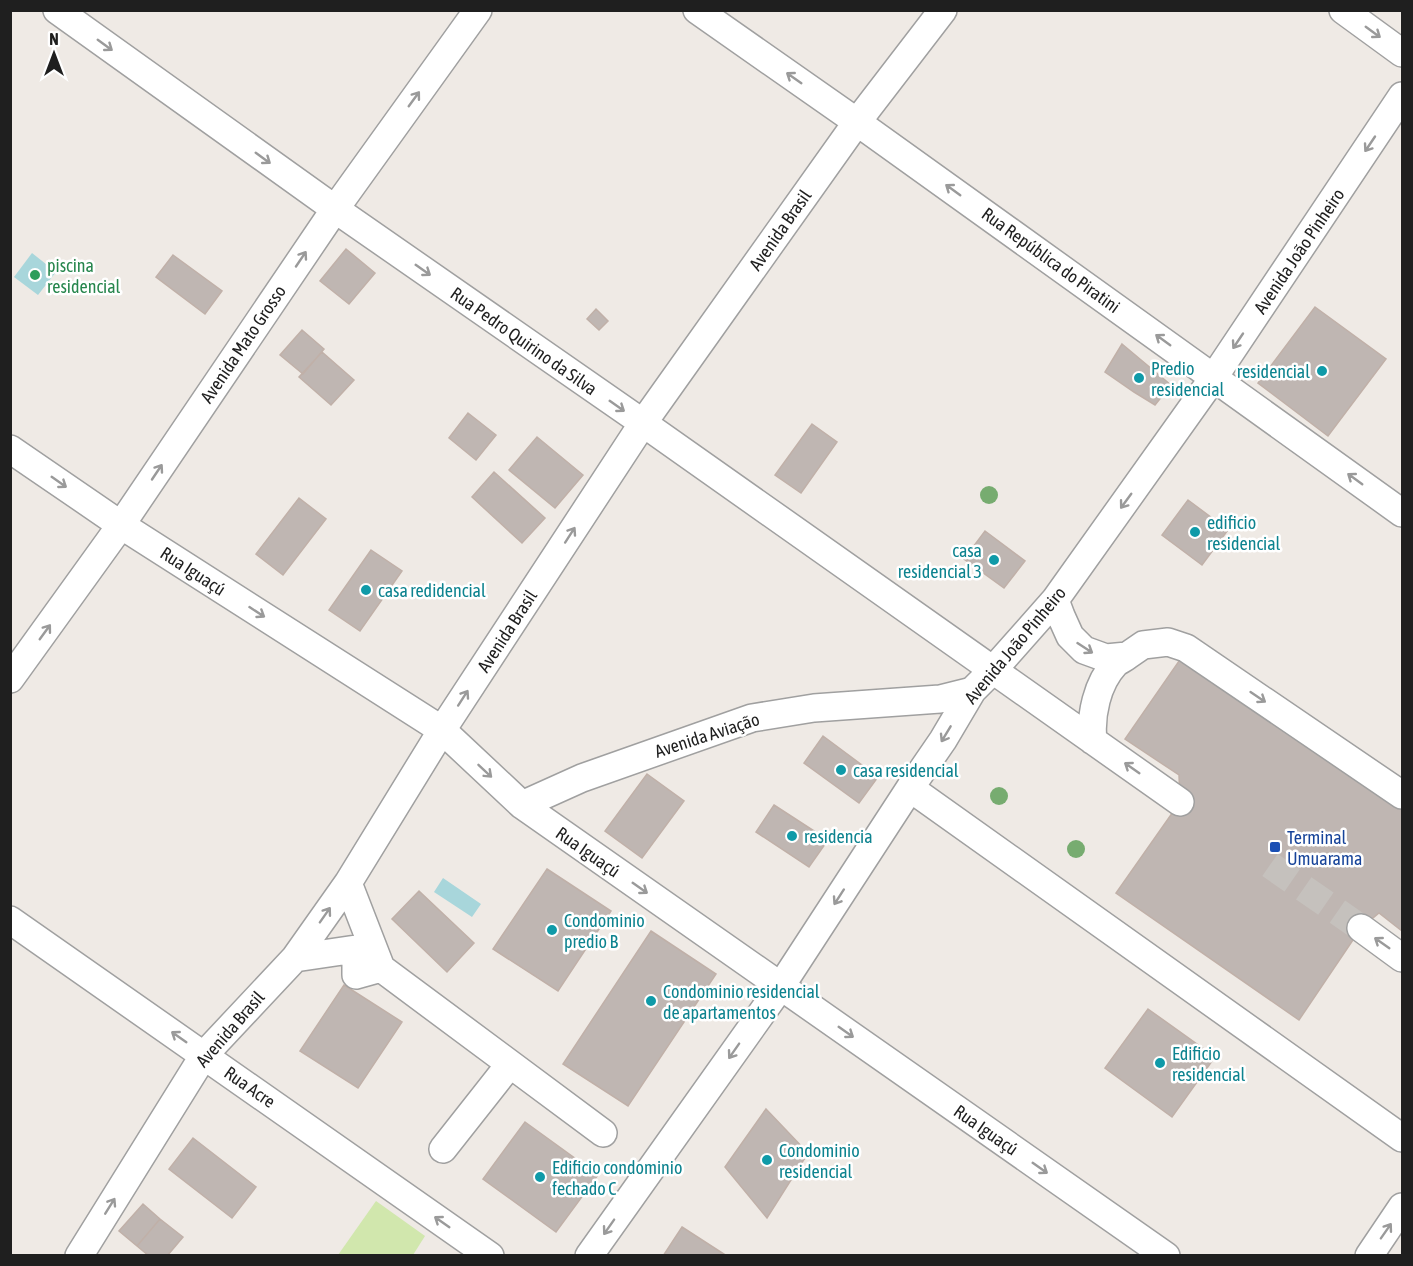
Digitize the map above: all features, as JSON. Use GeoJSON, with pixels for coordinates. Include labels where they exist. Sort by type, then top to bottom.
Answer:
{"type":"FeatureCollection","features":[{"type":"Feature","properties":{"kind":"street","name":"Rua Pedro Quirino da Silva"},"geometry":{"type":"LineString","coordinates":[[57,10],[335,209],[1180,802]]}},
{"type":"Feature","properties":{"kind":"street","name":"Avenida Mato Grosso"},"geometry":{"type":"LineString","coordinates":[[10,679],[121,525],[335,209],[478,10]]}},
{"type":"Feature","properties":{"kind":"street","name":"Rua República do Piratini"},"geometry":{"type":"LineString","coordinates":[[697,10],[1402,513]]}},
{"type":"Feature","properties":{"kind":"street","name":"Avenida Brasil"},"geometry":{"type":"LineString","coordinates":[[79,1256],[204,1055],[295,958],[348,883],[442,730],[643,423],[857,122],[943,10]]}},
{"type":"Feature","properties":{"kind":"street"},"geometry":{"type":"LineString","coordinates":[[1343,10],[1402,53]]}},
{"type":"Feature","properties":{"kind":"street","name":"Avenida João Pinheiro"},"geometry":{"type":"LineString","coordinates":[[589,1256],[781,986],[943,740],[972,691],[1055,600],[1214,377],[1402,96]]}},
{"type":"Feature","properties":{"kind":"street","name":"Rua Iguaçú"},"geometry":{"type":"LineString","coordinates":[[10,449],[121,525],[442,730],[522,806],[1166,1256]]}},
{"type":"Feature","properties":{"kind":"street"},"geometry":{"type":"LineString","coordinates":[[1055,600],[1070,636],[1084,650],[1106,658],[1127,656]]}},
{"type":"Feature","properties":{"kind":"street"},"geometry":{"type":"LineString","coordinates":[[1093,741],[1095,708],[1102,683],[1116,664],[1143,645],[1168,642],[1186,648],[1402,795]]}},
{"type":"Feature","properties":{"kind":"street","name":"Avenida Aviação"},"geometry":{"type":"LineString","coordinates":[[522,806],[582,778],[752,718],[814,708],[940,699],[972,691]]}},
{"type":"Feature","properties":{"kind":"street"},"geometry":{"type":"LineString","coordinates":[[910,788],[1402,1138]]}},
{"type":"Feature","properties":{"kind":"street"},"geometry":{"type":"LineString","coordinates":[[348,883],[381,968],[603,1133]]}},
{"type":"Feature","properties":{"kind":"street","name":"Rua Acre"},"geometry":{"type":"LineString","coordinates":[[10,920],[490,1256]]}},
{"type":"Feature","properties":{"kind":"street"},"geometry":{"type":"LineString","coordinates":[[1360,928],[1402,958]]}},
{"type":"Feature","properties":{"kind":"street"},"geometry":{"type":"LineString","coordinates":[[295,958],[356,949],[356,975],[381,968]]}},
{"type":"Feature","properties":{"kind":"street"},"geometry":{"type":"LineString","coordinates":[[443,1149],[510,1064]]}},
{"type":"Feature","properties":{"kind":"street"},"geometry":{"type":"LineString","coordinates":[[1369,1256],[1402,1207]]}},
{"type":"Feature","properties":{"kind":"green space"},"geometry":{"type":"Polygon","coordinates":[[[376,1201],[425,1236],[413,1255],[338,1255],[376,1201]]]}},
{"type":"Feature","properties":{"kind":"water","name":"piscina residencial"},"geometry":{"type":"Polygon","coordinates":[[[32,253],[56,272],[38,295],[14,277],[32,253]]]}},
{"type":"Feature","properties":{"kind":"water"},"geometry":{"type":"Polygon","coordinates":[[[443,878],[481,904],[472,917],[434,892],[443,878]]]}},
{"type":"Feature","properties":{"kind":"building"},"geometry":{"type":"Polygon","coordinates":[[[346,249],[375,273],[349,304],[320,281],[346,249]]]}},
{"type":"Feature","properties":{"kind":"building"},"geometry":{"type":"Polygon","coordinates":[[[173,255],[222,291],[205,314],[156,277],[173,255]]]}},
{"type":"Feature","properties":{"kind":"building","name":"residencial"},"geometry":{"type":"Polygon","coordinates":[[[1315,307],[1386,359],[1328,436],[1258,383],[1315,307]]]}},
{"type":"Feature","properties":{"kind":"building"},"geometry":{"type":"Polygon","coordinates":[[[596,309],[608,321],[599,330],[587,319],[596,309]]]}},
{"type":"Feature","properties":{"kind":"building"},"geometry":{"type":"Polygon","coordinates":[[[302,330],[324,349],[303,374],[280,355],[302,330]]]}},
{"type":"Feature","properties":{"kind":"building","name":"Predio residencial"},"geometry":{"type":"Polygon","coordinates":[[[1122,344],[1171,385],[1155,405],[1105,372],[1122,344]]]}},
{"type":"Feature","properties":{"kind":"building"},"geometry":{"type":"Polygon","coordinates":[[[322,352],[354,380],[331,405],[299,377],[322,352]]]}},
{"type":"Feature","properties":{"kind":"building"},"geometry":{"type":"Polygon","coordinates":[[[468,413],[496,435],[476,460],[449,438],[468,413]]]}},
{"type":"Feature","properties":{"kind":"building"},"geometry":{"type":"Polygon","coordinates":[[[812,424],[837,442],[801,493],[775,475],[812,424]]]}},
{"type":"Feature","properties":{"kind":"building"},"geometry":{"type":"Polygon","coordinates":[[[537,437],[583,475],[555,508],[509,470],[537,437]]]}},
{"type":"Feature","properties":{"kind":"building"},"geometry":{"type":"Polygon","coordinates":[[[494,472],[545,518],[522,543],[472,497],[494,472]]]}},
{"type":"Feature","properties":{"kind":"building"},"geometry":{"type":"Polygon","coordinates":[[[299,498],[326,519],[283,575],[256,554],[299,498]]]}},
{"type":"Feature","properties":{"kind":"building","name":"edificio residencial"},"geometry":{"type":"Polygon","coordinates":[[[1188,500],[1228,530],[1202,565],[1162,535],[1188,500]]]}},
{"type":"Feature","properties":{"kind":"building","name":"casa residencial 3"},"geometry":{"type":"Polygon","coordinates":[[[985,531],[1025,561],[1004,588],[964,559],[985,531]]]}},
{"type":"Feature","properties":{"kind":"building","name":"casa redidencial"},"geometry":{"type":"Polygon","coordinates":[[[371,550],[402,571],[360,631],[329,610],[371,550]]]}},
{"type":"Feature","properties":{"kind":"building","name":"Terminal Umuarama"},"geometry":{"type":"Polygon","coordinates":[[[1186,651],[1402,798],[1402,931],[1379,913],[1361,928],[1299,1020],[1116,893],[1180,802],[1179,775],[1125,739],[1186,651]]]}},
{"type":"Feature","properties":{"kind":"building","name":"casa residencial"},"geometry":{"type":"Polygon","coordinates":[[[823,736],[878,777],[859,803],[804,763],[823,736]]]}},
{"type":"Feature","properties":{"kind":"building"},"geometry":{"type":"Polygon","coordinates":[[[647,774],[684,801],[642,858],[605,831],[647,774]]]}},
{"type":"Feature","properties":{"kind":"building","name":"residencia"},"geometry":{"type":"Polygon","coordinates":[[[774,805],[828,840],[809,867],[756,832],[774,805]]]}},
{"type":"Feature","properties":{"kind":"building","name":"Condominio predio B"},"geometry":{"type":"Polygon","coordinates":[[[547,869],[611,911],[558,991],[493,949],[547,869]]]}},
{"type":"Feature","properties":{"kind":"building"},"geometry":{"type":"Polygon","coordinates":[[[419,891],[474,943],[447,972],[392,919],[419,891]]]}},
{"type":"Feature","properties":{"kind":"building","name":"Condominio residencial de apartamentos"},"geometry":{"type":"Polygon","coordinates":[[[651,931],[716,974],[628,1106],[563,1064],[651,931]]]}},
{"type":"Feature","properties":{"kind":"building"},"geometry":{"type":"Polygon","coordinates":[[[344,985],[402,1022],[358,1088],[300,1051],[344,985]]]}},
{"type":"Feature","properties":{"kind":"building","name":"Edificio residencial"},"geometry":{"type":"Polygon","coordinates":[[[1148,1009],[1215,1057],[1172,1117],[1105,1068],[1148,1009]]]}},
{"type":"Feature","properties":{"kind":"building","name":"Condominio residencial"},"geometry":{"type":"Polygon","coordinates":[[[766,1109],[808,1153],[767,1218],[725,1167],[766,1109]]]}},
{"type":"Feature","properties":{"kind":"building","name":"Edificio condominio fechado C"},"geometry":{"type":"Polygon","coordinates":[[[525,1122],[598,1175],[556,1232],[483,1179],[525,1122]]]}},
{"type":"Feature","properties":{"kind":"building"},"geometry":{"type":"Polygon","coordinates":[[[193,1138],[256,1187],[232,1218],[169,1169],[193,1138]]]}},
{"type":"Feature","properties":{"kind":"building"},"geometry":{"type":"Polygon","coordinates":[[[143,1204],[160,1219],[137,1246],[119,1231],[143,1204]]]}},
{"type":"Feature","properties":{"kind":"building"},"geometry":{"type":"Polygon","coordinates":[[[160,1219],[183,1237],[167,1256],[149,1256],[137,1246],[160,1219]]]}},
{"type":"Feature","properties":{"kind":"building"},"geometry":{"type":"Polygon","coordinates":[[[682,1227],[727,1256],[663,1256],[682,1227]]]}},
{"type":"Feature","properties":{"kind":"tunnel"},"geometry":{"type":"LineString","coordinates":[[1270,865],[1361,928]]}},
{"type":"Feature","properties":{"kind":"place","name":"piscina residencial"},"geometry":{"type":"Point","coordinates":[35,275]}},
{"type":"Feature","properties":{"kind":"place","name":"residencial"},"geometry":{"type":"Point","coordinates":[1322,371]}},
{"type":"Feature","properties":{"kind":"place","name":"Predio residencial"},"geometry":{"type":"Point","coordinates":[1139,378]}},
{"type":"Feature","properties":{"kind":"place","name":"edificio residencial"},"geometry":{"type":"Point","coordinates":[1195,532]}},
{"type":"Feature","properties":{"kind":"place","name":"casa residencial 3"},"geometry":{"type":"Point","coordinates":[994,560]}},
{"type":"Feature","properties":{"kind":"place","name":"casa redidencial"},"geometry":{"type":"Point","coordinates":[366,590]}},
{"type":"Feature","properties":{"kind":"place","name":"casa residencial"},"geometry":{"type":"Point","coordinates":[841,770]}},
{"type":"Feature","properties":{"kind":"place","name":"residencia"},"geometry":{"type":"Point","coordinates":[792,836]}},
{"type":"Feature","properties":{"kind":"place","name":"Terminal Umuarama"},"geometry":{"type":"Point","coordinates":[1275,847]}},
{"type":"Feature","properties":{"kind":"place","name":"Condominio predio B"},"geometry":{"type":"Point","coordinates":[552,930]}},
{"type":"Feature","properties":{"kind":"place","name":"Condominio residencial de apartamentos"},"geometry":{"type":"Point","coordinates":[651,1001]}},
{"type":"Feature","properties":{"kind":"place","name":"Edificio residencial"},"geometry":{"type":"Point","coordinates":[1160,1063]}},
{"type":"Feature","properties":{"kind":"place","name":"Condominio residencial"},"geometry":{"type":"Point","coordinates":[767,1160]}},
{"type":"Feature","properties":{"kind":"place","name":"Edificio condominio fechado C"},"geometry":{"type":"Point","coordinates":[540,1177]}}]}
